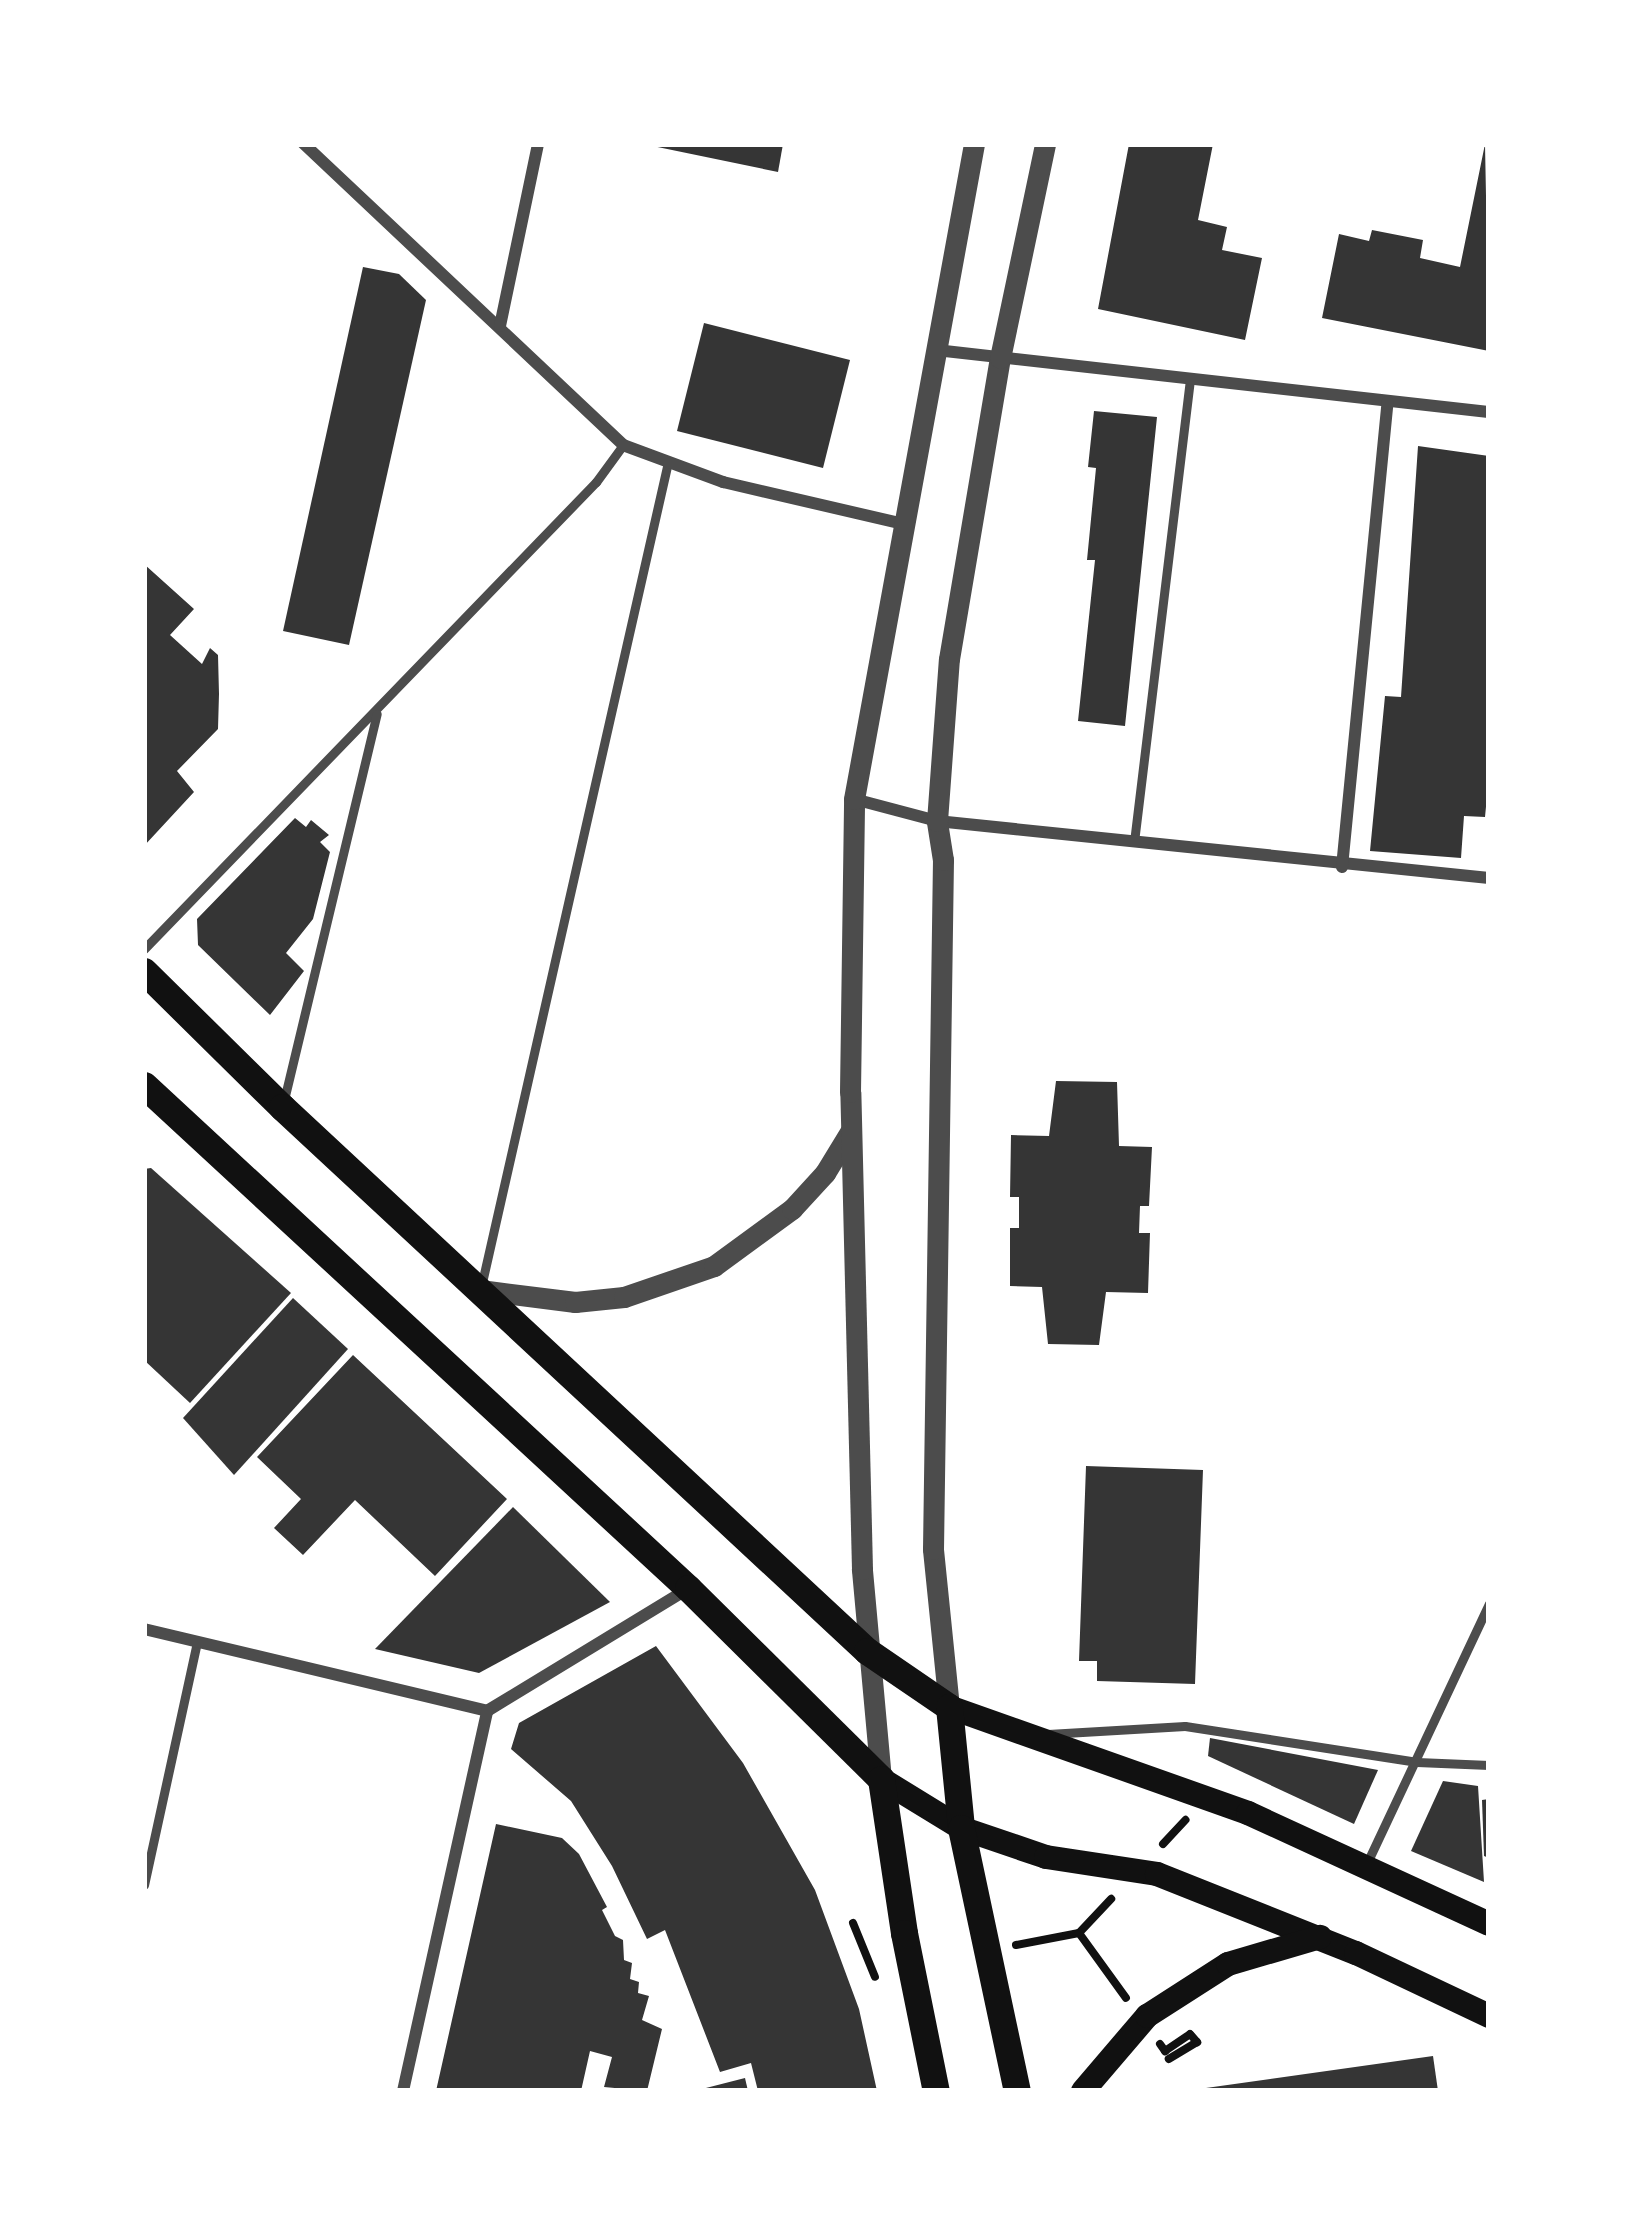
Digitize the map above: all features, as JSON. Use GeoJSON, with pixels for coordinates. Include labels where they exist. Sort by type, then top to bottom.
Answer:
{"type":"FeatureCollection","features":[{"type":"Feature","properties":{"kind":"main road"},"geometry":{"type":"LineString","coordinates":[[146,963],[283,1108],[867,1651],[949,1707],[1024,1737],[1170,1783],[1366,1865],[1489,1924]]}},
{"type":"Feature","properties":{"kind":"main road"},"geometry":{"type":"LineString","coordinates":[[148,1096],[688,1588],[881,1779],[961,1828],[1046,1857],[1157,1874],[1320,1937],[1489,2017]]}},
{"type":"Feature","properties":{"kind":"main road"},"geometry":{"type":"LineString","coordinates":[[949,1707],[961,1828],[1017,2091]]}},
{"type":"Feature","properties":{"kind":"main road"},"geometry":{"type":"LineString","coordinates":[[881,1779],[904,1933],[936,2091]]}},
{"type":"Feature","properties":{"kind":"main road"},"geometry":{"type":"LineString","coordinates":[[1083,2091],[1147,2016],[1179,1995],[1228,1964],[1320,1937]]}},
{"type":"Feature","properties":{"kind":"street"},"geometry":{"type":"LineString","coordinates":[[304,144],[623,445],[723,482],[904,524]]}},
{"type":"Feature","properties":{"kind":"street"},"geometry":{"type":"LineString","coordinates":[[500,326],[538,144]]}},
{"type":"Feature","properties":{"kind":"street"},"geometry":{"type":"LineString","coordinates":[[881,1779],[867,1651],[850,1132],[854,799],[974,144]]}},
{"type":"Feature","properties":{"kind":"street"},"geometry":{"type":"LineString","coordinates":[[949,1707],[933,1549],[943,860],[937,821],[949,659],[1000,358],[1045,144]]}},
{"type":"Feature","properties":{"kind":"street"},"geometry":{"type":"LineString","coordinates":[[935,350],[1489,412]]}},
{"type":"Feature","properties":{"kind":"street"},"geometry":{"type":"LineString","coordinates":[[1342,867],[1388,402]]}},
{"type":"Feature","properties":{"kind":"street"},"geometry":{"type":"LineString","coordinates":[[854,799],[937,821],[1342,867],[1488,878]]}},
{"type":"Feature","properties":{"kind":"street"},"geometry":{"type":"LineString","coordinates":[[480,1290],[575,1302],[624,1297],[714,1266],[792,1209],[825,1173],[850,1132]]}},
{"type":"Feature","properties":{"kind":"street"},"geometry":{"type":"LineString","coordinates":[[144,1629],[487,1711],[688,1588]]}},
{"type":"Feature","properties":{"kind":"street"},"geometry":{"type":"LineString","coordinates":[[403,2091],[487,1711]]}},
{"type":"Feature","properties":{"kind":"lane"},"geometry":{"type":"LineString","coordinates":[[1134,842],[1190,378]]}},
{"type":"Feature","properties":{"kind":"lane"},"geometry":{"type":"LineString","coordinates":[[146,963],[378,709],[596,482],[623,445]]}},
{"type":"Feature","properties":{"kind":"lane"},"geometry":{"type":"LineString","coordinates":[[480,1290],[668,462]]}},
{"type":"Feature","properties":{"kind":"lane"},"geometry":{"type":"LineString","coordinates":[[283,1108],[378,709]]}},
{"type":"Feature","properties":{"kind":"lane"},"geometry":{"type":"LineString","coordinates":[[1488,878],[1489,861]]}},
{"type":"Feature","properties":{"kind":"lane"},"geometry":{"type":"LineString","coordinates":[[1366,1865],[1489,1604]]}},
{"type":"Feature","properties":{"kind":"lane"},"geometry":{"type":"LineString","coordinates":[[144,1885],[196,1641]]}},
{"type":"Feature","properties":{"kind":"lane"},"geometry":{"type":"LineString","coordinates":[[1024,1737],[1185,1726],[1417,1762],[1489,1765]]}},
{"type":"Feature","properties":{"kind":"path"},"geometry":{"type":"LineString","coordinates":[[1154,1854],[1198,1806]]}},
{"type":"Feature","properties":{"kind":"path"},"geometry":{"type":"LineString","coordinates":[[1011,1946],[1079,1933],[1124,1886]]}},
{"type":"Feature","properties":{"kind":"path"},"geometry":{"type":"LineString","coordinates":[[874,1972],[896,1968]]}},
{"type":"Feature","properties":{"kind":"building"},"geometry":{"type":"Polygon","coordinates":[[[643,144],[783,144],[778,172],[643,144]]]}},
{"type":"Feature","properties":{"kind":"building"},"geometry":{"type":"Polygon","coordinates":[[[1129,144],[1213,144],[1198,220],[1227,227],[1222,250],[1262,258],[1245,340],[1098,309],[1129,144]]]}},
{"type":"Feature","properties":{"kind":"building"},"geometry":{"type":"Polygon","coordinates":[[[1485,144],[1489,351],[1322,318],[1339,234],[1369,241],[1372,230],[1423,240],[1420,258],[1460,267],[1485,144]]]}},
{"type":"Feature","properties":{"kind":"building"},"geometry":{"type":"Polygon","coordinates":[[[363,267],[399,274],[426,300],[349,645],[283,631],[363,267]]]}},
{"type":"Feature","properties":{"kind":"building"},"geometry":{"type":"Polygon","coordinates":[[[704,323],[850,360],[823,468],[677,431],[704,323]]]}},
{"type":"Feature","properties":{"kind":"building"},"geometry":{"type":"Polygon","coordinates":[[[1094,411],[1157,417],[1125,726],[1078,721],[1095,560],[1087,560],[1096,468],[1088,467],[1094,411]]]}},
{"type":"Feature","properties":{"kind":"building"},"geometry":{"type":"Polygon","coordinates":[[[1418,446],[1489,456],[1489,776],[1485,817],[1464,816],[1461,858],[1370,851],[1385,696],[1401,697],[1418,446]]]}},
{"type":"Feature","properties":{"kind":"building"},"geometry":{"type":"Polygon","coordinates":[[[144,564],[194,609],[170,635],[202,664],[210,648],[218,655],[219,694],[218,729],[177,771],[194,792],[144,846],[144,564]]]}},
{"type":"Feature","properties":{"kind":"building"},"geometry":{"type":"Polygon","coordinates":[[[295,818],[306,827],[311,820],[329,835],[320,842],[330,852],[313,919],[286,953],[304,971],[270,1015],[198,945],[197,919],[295,818]]]}},
{"type":"Feature","properties":{"kind":"building"},"geometry":{"type":"Polygon","coordinates":[[[1056,1081],[1117,1082],[1119,1146],[1152,1147],[1149,1206],[1140,1206],[1139,1233],[1150,1233],[1148,1293],[1106,1292],[1099,1345],[1048,1344],[1042,1287],[1010,1286],[1010,1228],[1019,1228],[1019,1197],[1010,1197],[1011,1135],[1049,1136],[1056,1081]]]}},
{"type":"Feature","properties":{"kind":"building"},"geometry":{"type":"Polygon","coordinates":[[[151,1168],[291,1293],[190,1403],[144,1360],[144,1169],[151,1168]]]}},
{"type":"Feature","properties":{"kind":"building"},"geometry":{"type":"Polygon","coordinates":[[[293,1298],[348,1349],[234,1475],[183,1418],[293,1298]]]}},
{"type":"Feature","properties":{"kind":"building"},"geometry":{"type":"Polygon","coordinates":[[[353,1355],[507,1499],[435,1576],[355,1500],[303,1555],[274,1528],[301,1499],[257,1457],[353,1355]]]}},
{"type":"Feature","properties":{"kind":"building"},"geometry":{"type":"Polygon","coordinates":[[[1086,1466],[1203,1470],[1195,1684],[1097,1681],[1097,1661],[1079,1661],[1086,1466]]]}},
{"type":"Feature","properties":{"kind":"building"},"geometry":{"type":"Polygon","coordinates":[[[513,1507],[610,1602],[479,1673],[375,1649],[513,1507]]]}},
{"type":"Feature","properties":{"kind":"building"},"geometry":{"type":"Polygon","coordinates":[[[656,1646],[743,1763],[815,1890],[859,2009],[877,2091],[758,2091],[751,2063],[720,2072],[665,1930],[647,1939],[612,1866],[571,1801],[511,1749],[519,1723],[656,1646]]]}},
{"type":"Feature","properties":{"kind":"building"},"geometry":{"type":"Polygon","coordinates":[[[1210,1738],[1378,1770],[1354,1824],[1208,1756],[1210,1738]]]}},
{"type":"Feature","properties":{"kind":"building"},"geometry":{"type":"Polygon","coordinates":[[[1443,1781],[1478,1786],[1484,1882],[1411,1851],[1443,1781]]]}},
{"type":"Feature","properties":{"kind":"building"},"geometry":{"type":"Polygon","coordinates":[[[1489,1799],[1489,1858],[1484,1856],[1482,1800],[1489,1799]]]}},
{"type":"Feature","properties":{"kind":"building"},"geometry":{"type":"Polygon","coordinates":[[[496,1824],[562,1838],[579,1854],[607,1907],[602,1910],[615,1936],[623,1940],[624,1960],[632,1963],[630,1979],[639,1982],[638,1993],[649,1996],[642,2020],[662,2029],[647,2091],[604,2087],[612,2057],[590,2051],[581,2091],[436,2091],[496,1824]]]}},
{"type":"Feature","properties":{"kind":"building"},"geometry":{"type":"Polygon","coordinates":[[[1433,2056],[1438,2091],[1206,2091],[1206,2088],[1433,2056]]]}},
{"type":"Feature","properties":{"kind":"building"},"geometry":{"type":"Polygon","coordinates":[[[745,2078],[748,2091],[702,2089],[745,2078]]]}}]}
